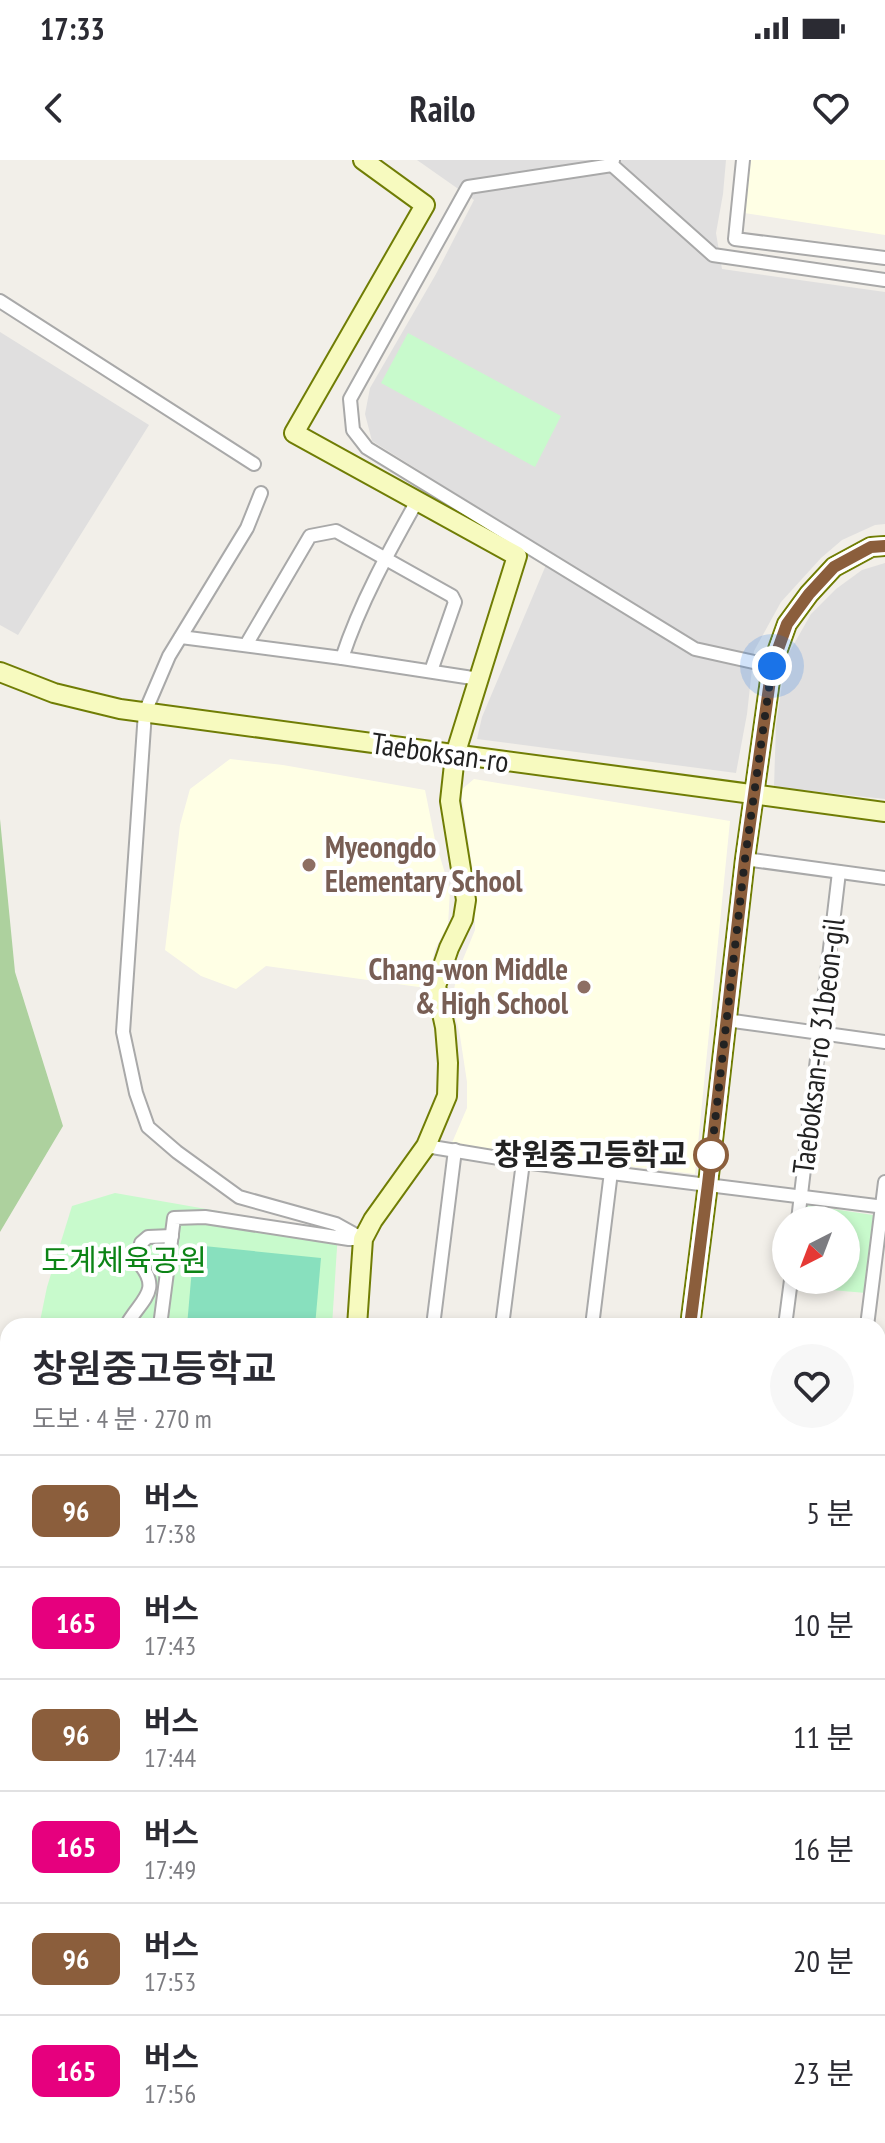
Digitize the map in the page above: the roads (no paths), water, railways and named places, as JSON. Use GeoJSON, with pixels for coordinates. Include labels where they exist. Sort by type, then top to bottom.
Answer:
{"type":"FeatureCollection","features":[{"type":"Feature","properties":{"kind":"street"},"geometry":{"type":"LineString","coordinates":[[358,1318],[363,1239],[426,1146],[447,1096],[445,1027],[436,986],[463,919],[466,900],[450,801],[455,755],[517,556],[294,433],[425,205],[363,160]]}},
{"type":"Feature","properties":{"kind":"street"},"geometry":{"type":"LineString","coordinates":[[743,160],[735,239],[885,258]]}},
{"type":"Feature","properties":{"kind":"street"},"geometry":{"type":"LineString","coordinates":[[772,666],[695,649],[367,448],[353,430],[350,399],[468,187],[613,162],[713,255],[885,280]]}},
{"type":"Feature","properties":{"kind":"street"},"geometry":{"type":"LineString","coordinates":[[0,301],[254,464]]}},
{"type":"Feature","properties":{"kind":"street"},"geometry":{"type":"LineString","coordinates":[[261,493],[247,528],[169,656],[145,712],[123,1032],[136,1093],[148,1127],[239,1197],[336,1224],[363,1239]]}},
{"type":"Feature","properties":{"kind":"street"},"geometry":{"type":"LineString","coordinates":[[342,658],[385,559],[417,501]]}},
{"type":"Feature","properties":{"kind":"street"},"geometry":{"type":"LineString","coordinates":[[246,645],[310,536],[336,531],[452,596],[455,602],[431,671]]}},
{"type":"Feature","properties":{"kind":"street"},"geometry":{"type":"LineString","coordinates":[[691,1318],[745,859],[772,666],[787,624],[834,567],[871,547],[885,546]]}},
{"type":"Feature","properties":{"kind":"street"},"geometry":{"type":"LineString","coordinates":[[181,637],[479,679]]}},
{"type":"Feature","properties":{"kind":"street","name":"Taeboksan-ro"},"geometry":{"type":"LineString","coordinates":[[0,672],[54,693],[120,709],[885,812]]}},
{"type":"Feature","properties":{"kind":"street"},"geometry":{"type":"LineString","coordinates":[[745,859],[885,878]]}},
{"type":"Feature","properties":{"kind":"street","name":"Taeboksan-ro 31beon-gil"},"geometry":{"type":"LineString","coordinates":[[800,1206],[839,872]]}},
{"type":"Feature","properties":{"kind":"street"},"geometry":{"type":"LineString","coordinates":[[726,1020],[885,1042]]}},
{"type":"Feature","properties":{"kind":"street"},"geometry":{"type":"LineString","coordinates":[[426,1146],[523,1162],[883,1207]]}},
{"type":"Feature","properties":{"kind":"street"},"geometry":{"type":"LineString","coordinates":[[434,1318],[455,1150]]}},
{"type":"Feature","properties":{"kind":"street"},"geometry":{"type":"LineString","coordinates":[[503,1318],[523,1162]]}},
{"type":"Feature","properties":{"kind":"street"},"geometry":{"type":"LineString","coordinates":[[593,1318],[611,1172]]}},
{"type":"Feature","properties":{"kind":"street"},"geometry":{"type":"LineString","coordinates":[[868,1318],[885,1182]]}},
{"type":"Feature","properties":{"kind":"street"},"geometry":{"type":"LineString","coordinates":[[161,1318],[174,1218],[205,1217],[363,1239]]}},
{"type":"Feature","properties":{"kind":"street"},"geometry":{"type":"LineString","coordinates":[[131,1318],[150,1290],[149,1275],[139,1263],[141,1243],[148,1237],[172,1236]]}},
{"type":"Feature","properties":{"kind":"street"},"geometry":{"type":"LineString","coordinates":[[786,1318],[789,1294]]}},
{"type":"Feature","properties":{"kind":"place","name":"Myeongdo Elementary School"},"geometry":{"type":"Point","coordinates":[309,865]}},
{"type":"Feature","properties":{"kind":"place","name":"Chang-won Middle & High School"},"geometry":{"type":"Point","coordinates":[584,987]}},
{"type":"Feature","properties":{"kind":"place","name":"창원중고등학교"},"geometry":{"type":"Point","coordinates":[711,1155]}},
{"type":"Feature","properties":{"kind":"park label","name":"도계체육공원"},"geometry":{"type":"Point","coordinates":[124,1261]}}]}
